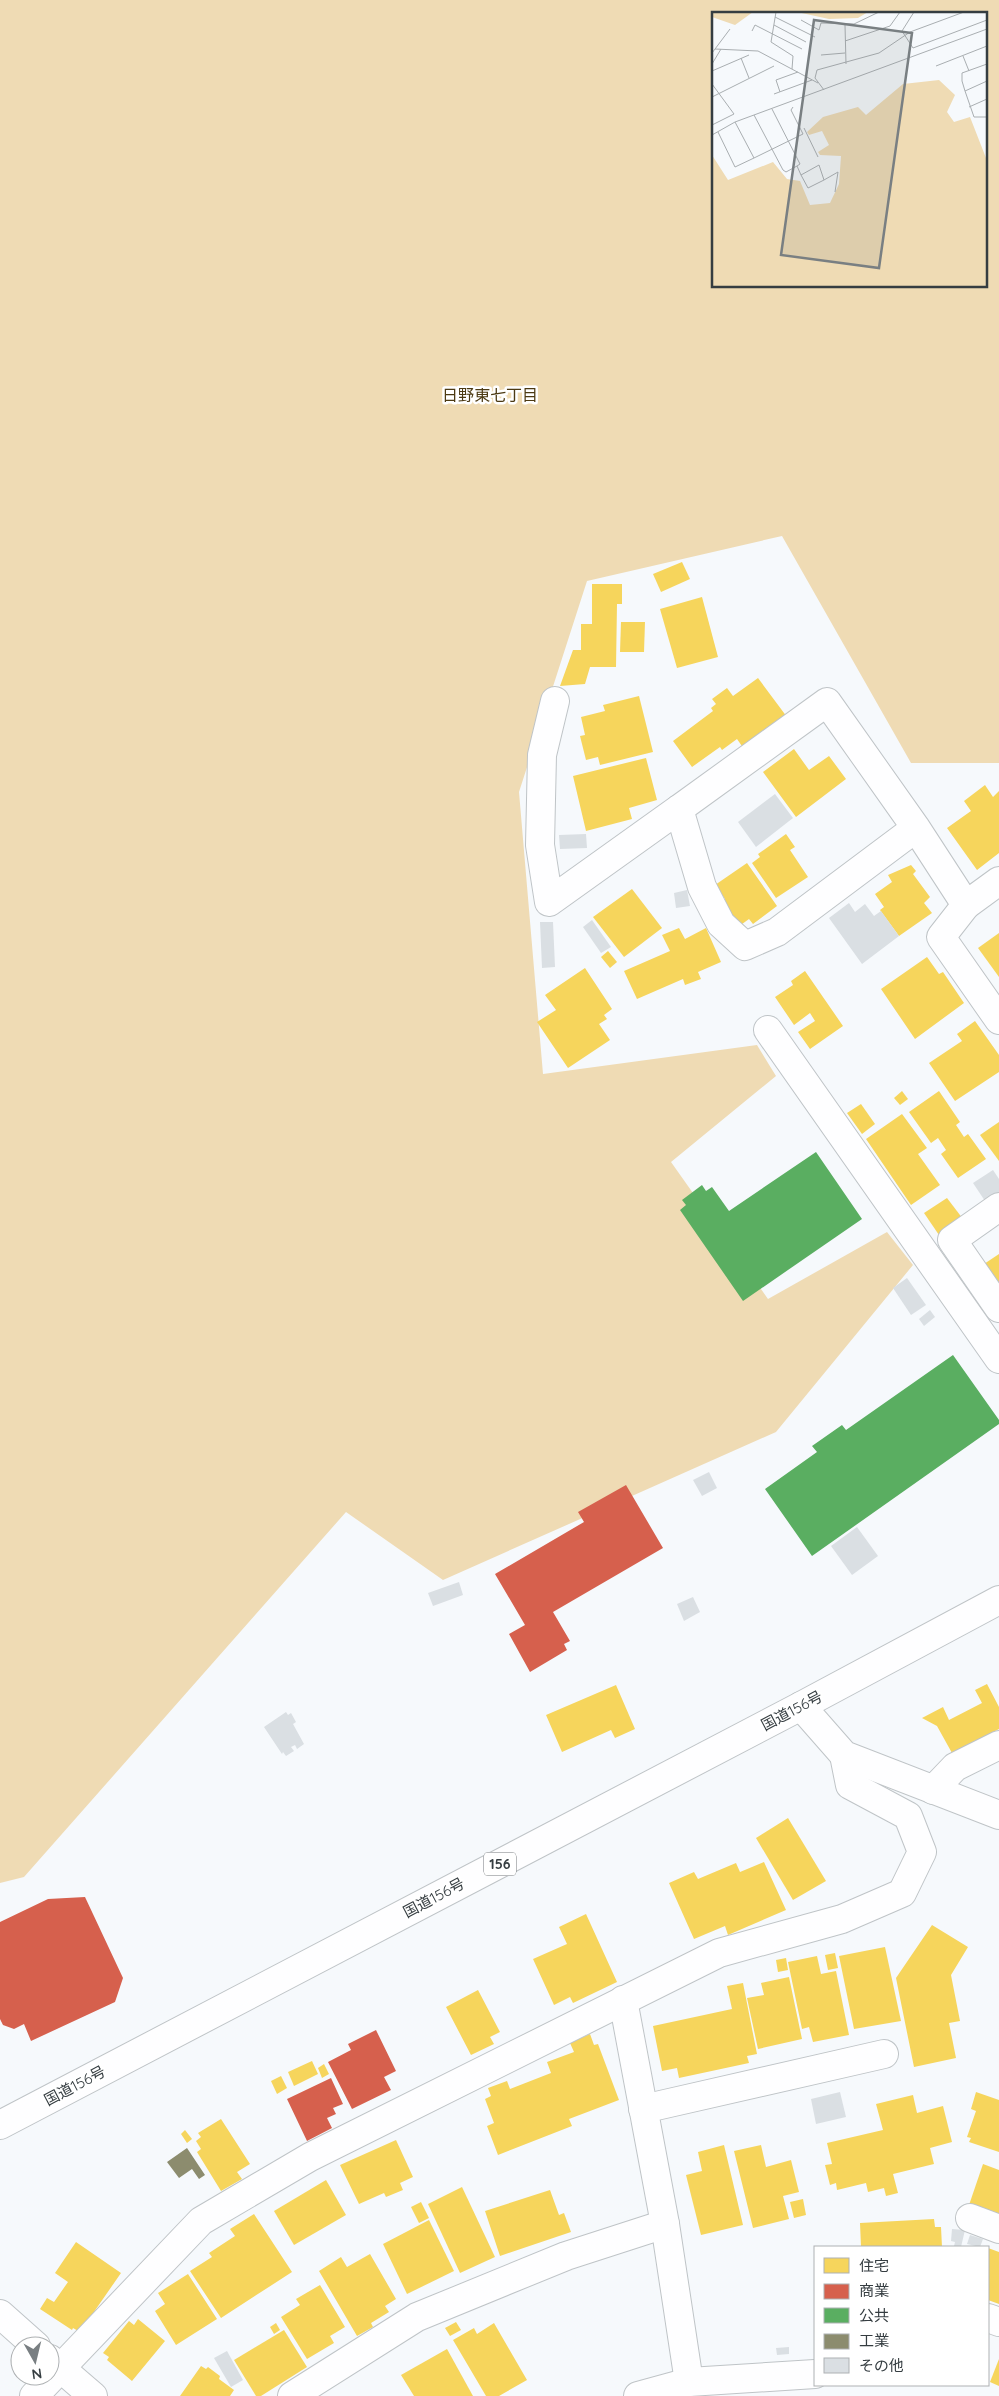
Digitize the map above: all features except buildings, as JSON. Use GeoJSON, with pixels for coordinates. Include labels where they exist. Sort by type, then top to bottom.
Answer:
{"type":"FeatureCollection","features":[{"type":"Feature","properties":{"kind":"main road"},"geometry":{"type":"LineString","coordinates":[[555,701],[542,755],[540,845],[549,902],[827,702],[916,828],[966,905]]}},
{"type":"Feature","properties":{"kind":"main road"},"geometry":{"type":"LineString","coordinates":[[679,809],[702,887],[721,924],[745,946],[777,932],[916,828]]}},
{"type":"Feature","properties":{"kind":"main road"},"geometry":{"type":"LineString","coordinates":[[999,881],[966,905],[941,937],[999,1020]]}},
{"type":"Feature","properties":{"kind":"main road"},"geometry":{"type":"LineString","coordinates":[[768,1030],[999,1359]]}},
{"type":"Feature","properties":{"kind":"main road"},"geometry":{"type":"LineString","coordinates":[[999,1207],[952,1240],[999,1308]]}},
{"type":"Feature","properties":{"kind":"main road","name":"国道156号"},"geometry":{"type":"LineString","coordinates":[[0,2125],[801,1706],[999,1600]]}},
{"type":"Feature","properties":{"kind":"main road"},"geometry":{"type":"LineString","coordinates":[[801,1706],[844,1755],[999,1815]]}},
{"type":"Feature","properties":{"kind":"main road"},"geometry":{"type":"LineString","coordinates":[[933,1790],[955,1767],[999,1745]]}},
{"type":"Feature","properties":{"kind":"main road"},"geometry":{"type":"LineString","coordinates":[[60,2360],[201,2221],[310,2157],[719,1953],[842,1919],[902,1893],[922,1852],[908,1816],[850,1785],[844,1755]]}},
{"type":"Feature","properties":{"kind":"main road"},"geometry":{"type":"LineString","coordinates":[[623,2000],[665,2224],[689,2382]]}},
{"type":"Feature","properties":{"kind":"main road"},"geometry":{"type":"LineString","coordinates":[[643,2109],[884,2054]]}},
{"type":"Feature","properties":{"kind":"main road"},"geometry":{"type":"LineString","coordinates":[[970,2218],[999,2229]]}},
{"type":"Feature","properties":{"kind":"main road"},"geometry":{"type":"LineString","coordinates":[[292,2396],[417,2317],[566,2256],[665,2224]]}},
{"type":"Feature","properties":{"kind":"main road"},"geometry":{"type":"LineString","coordinates":[[0,2314],[25,2336]]}},
{"type":"Feature","properties":{"kind":"main road"},"geometry":{"type":"LineString","coordinates":[[60,2367],[93,2396]]}},
{"type":"Feature","properties":{"kind":"main road"},"geometry":{"type":"LineString","coordinates":[[638,2396],[689,2382],[814,2374]]}},
{"type":"Feature","properties":{"kind":"shaded area"},"geometry":{"type":"Polygon","coordinates":[[[0,0],[999,0],[999,763],[911,763],[782,536],[587,581],[519,792],[543,1074],[757,1045],[776,1076],[671,1162],[768,1299],[887,1232],[913,1265],[776,1432],[443,1580],[346,1512],[24,1877],[0,1883],[0,0]]]}},
{"type":"Feature","properties":{"kind":"district","name":"日野東七丁目"},"geometry":{"type":"Point","coordinates":[490,395]}}]}
